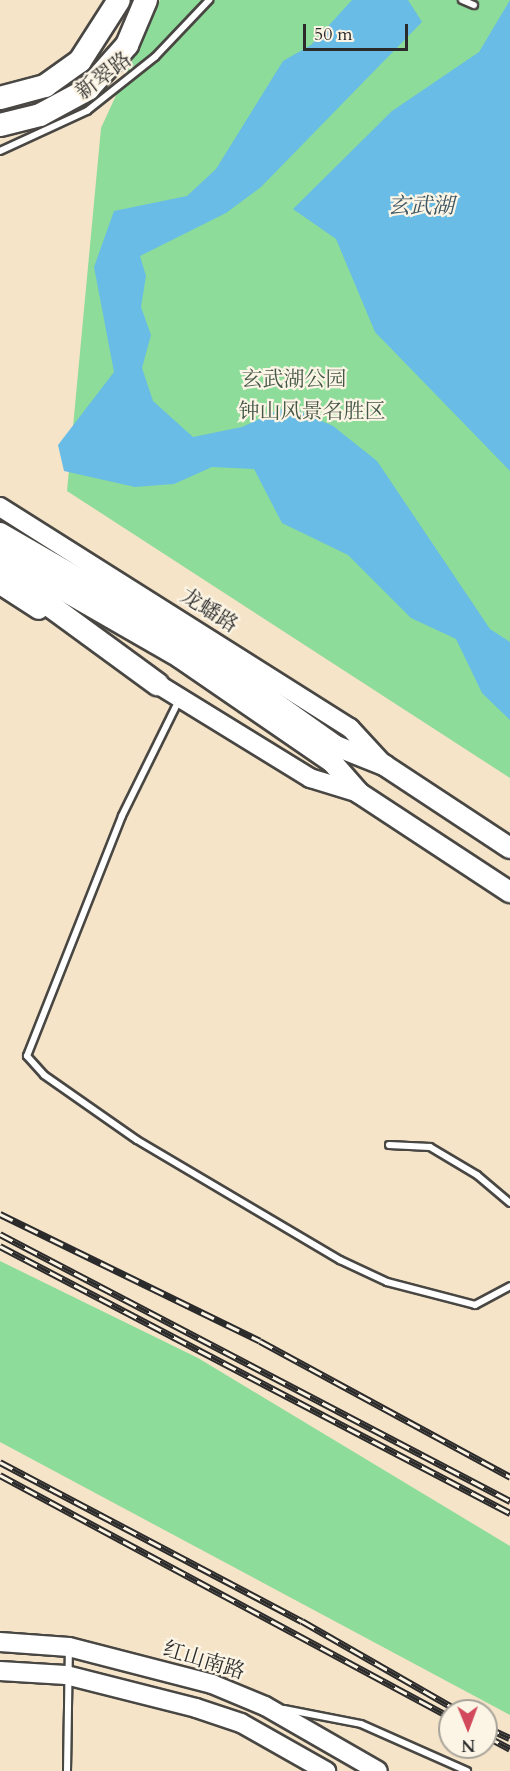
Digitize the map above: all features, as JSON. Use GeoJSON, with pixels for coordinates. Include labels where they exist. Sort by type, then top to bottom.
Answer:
{"type":"FeatureCollection","features":[{"type":"Feature","properties":{"kind":"highway"},"geometry":{"type":"LineString","coordinates":[[0,98],[45,86],[80,61],[97,43],[119,0]]}},
{"type":"Feature","properties":{"kind":"highway"},"geometry":{"type":"LineString","coordinates":[[0,125],[40,115],[88,88],[127,45],[146,0]]}},
{"type":"Feature","properties":{"kind":"highway"},"geometry":{"type":"LineString","coordinates":[[1,570],[157,684]]}},
{"type":"Feature","properties":{"kind":"main road","name":"龙蟠路"},"geometry":{"type":"LineString","coordinates":[[0,507],[350,728],[384,765],[510,848]]}},
{"type":"Feature","properties":{"kind":"main road","name":"龙蟠路"},"geometry":{"type":"LineString","coordinates":[[0,533],[189,642],[334,754],[359,793]]}},
{"type":"Feature","properties":{"kind":"main road","name":"龙蟠路"},"geometry":{"type":"LineString","coordinates":[[1,570],[180,657],[334,754],[384,765]]}},
{"type":"Feature","properties":{"kind":"main road","name":"龙蟠路"},"geometry":{"type":"LineString","coordinates":[[157,684],[310,778],[359,793],[510,892]]}},
{"type":"Feature","properties":{"kind":"main road","name":"红山南路"},"geometry":{"type":"LineString","coordinates":[[0,1642],[69,1647],[212,1684],[265,1706],[378,1771]]}},
{"type":"Feature","properties":{"kind":"main road"},"geometry":{"type":"LineString","coordinates":[[0,1671],[66,1675],[241,1723],[326,1771]]}},
{"type":"Feature","properties":{"kind":"lane","name":"新翠路"},"geometry":{"type":"LineString","coordinates":[[0,151],[87,111],[154,57],[209,0]]}},
{"type":"Feature","properties":{"kind":"lane"},"geometry":{"type":"LineString","coordinates":[[462,0],[474,5]]}},
{"type":"Feature","properties":{"kind":"lane"},"geometry":{"type":"LineString","coordinates":[[180,698],[123,816],[27,1056],[44,1075],[137,1140],[249,1209],[387,1282],[475,1305],[510,1286]]}},
{"type":"Feature","properties":{"kind":"lane"},"geometry":{"type":"LineString","coordinates":[[388,1145],[430,1147],[477,1175],[510,1203]]}},
{"type":"Feature","properties":{"kind":"lane"},"geometry":{"type":"LineString","coordinates":[[67,1771],[66,1675],[69,1647]]}},
{"type":"Feature","properties":{"kind":"lane"},"geometry":{"type":"LineString","coordinates":[[265,1706],[361,1724],[467,1771]]}},
{"type":"Feature","properties":{"kind":"green space","name":"玄武湖公园"},"geometry":{"type":"Polygon","coordinates":[[[160,0],[510,0],[510,778],[67,491],[101,128],[160,0]]]}},
{"type":"Feature","properties":{"kind":"green space"},"geometry":{"type":"Polygon","coordinates":[[[0,1261],[198,1358],[510,1546],[510,1715],[498,1709],[498,1699],[480,1699],[0,1442],[0,1261]]]}},
{"type":"Feature","properties":{"kind":"water"},"geometry":{"type":"Polygon","coordinates":[[[352,0],[408,0],[422,22],[261,187],[226,213],[140,256],[146,276],[141,307],[151,335],[142,368],[153,401],[193,437],[242,427],[288,406],[333,426],[377,461],[490,629],[510,642],[510,720],[482,693],[456,639],[411,618],[348,555],[282,523],[254,469],[212,467],[174,484],[135,487],[64,471],[58,445],[114,372],[94,267],[114,211],[187,196],[216,169],[283,61],[311,45],[352,0]]]}},
{"type":"Feature","properties":{"kind":"water","name":"玄武湖"},"geometry":{"type":"Polygon","coordinates":[[[510,0],[510,471],[375,332],[336,239],[293,209],[392,111],[479,52],[510,0]]]}},
{"type":"Feature","properties":{"kind":"railway"},"geometry":{"type":"LineString","coordinates":[[0,1214],[260,1341],[510,1477]]}},
{"type":"Feature","properties":{"kind":"railway"},"geometry":{"type":"LineString","coordinates":[[0,1234],[510,1501]]}},
{"type":"Feature","properties":{"kind":"railway"},"geometry":{"type":"LineString","coordinates":[[0,1246],[510,1513]]}},
{"type":"Feature","properties":{"kind":"railway"},"geometry":{"type":"LineString","coordinates":[[0,1462],[302,1621],[438,1699]]}},
{"type":"Feature","properties":{"kind":"railway"},"geometry":{"type":"LineString","coordinates":[[0,1475],[438,1711]]}},
{"type":"Feature","properties":{"kind":"railway"},"geometry":{"type":"LineString","coordinates":[[498,1732],[510,1738]]}},
{"type":"Feature","properties":{"kind":"railway"},"geometry":{"type":"LineString","coordinates":[[498,1742],[510,1749]]}},
{"type":"Feature","properties":{"kind":"park label","name":"钟山风景名胜区"},"geometry":{"type":"Point","coordinates":[312,412]}}]}
